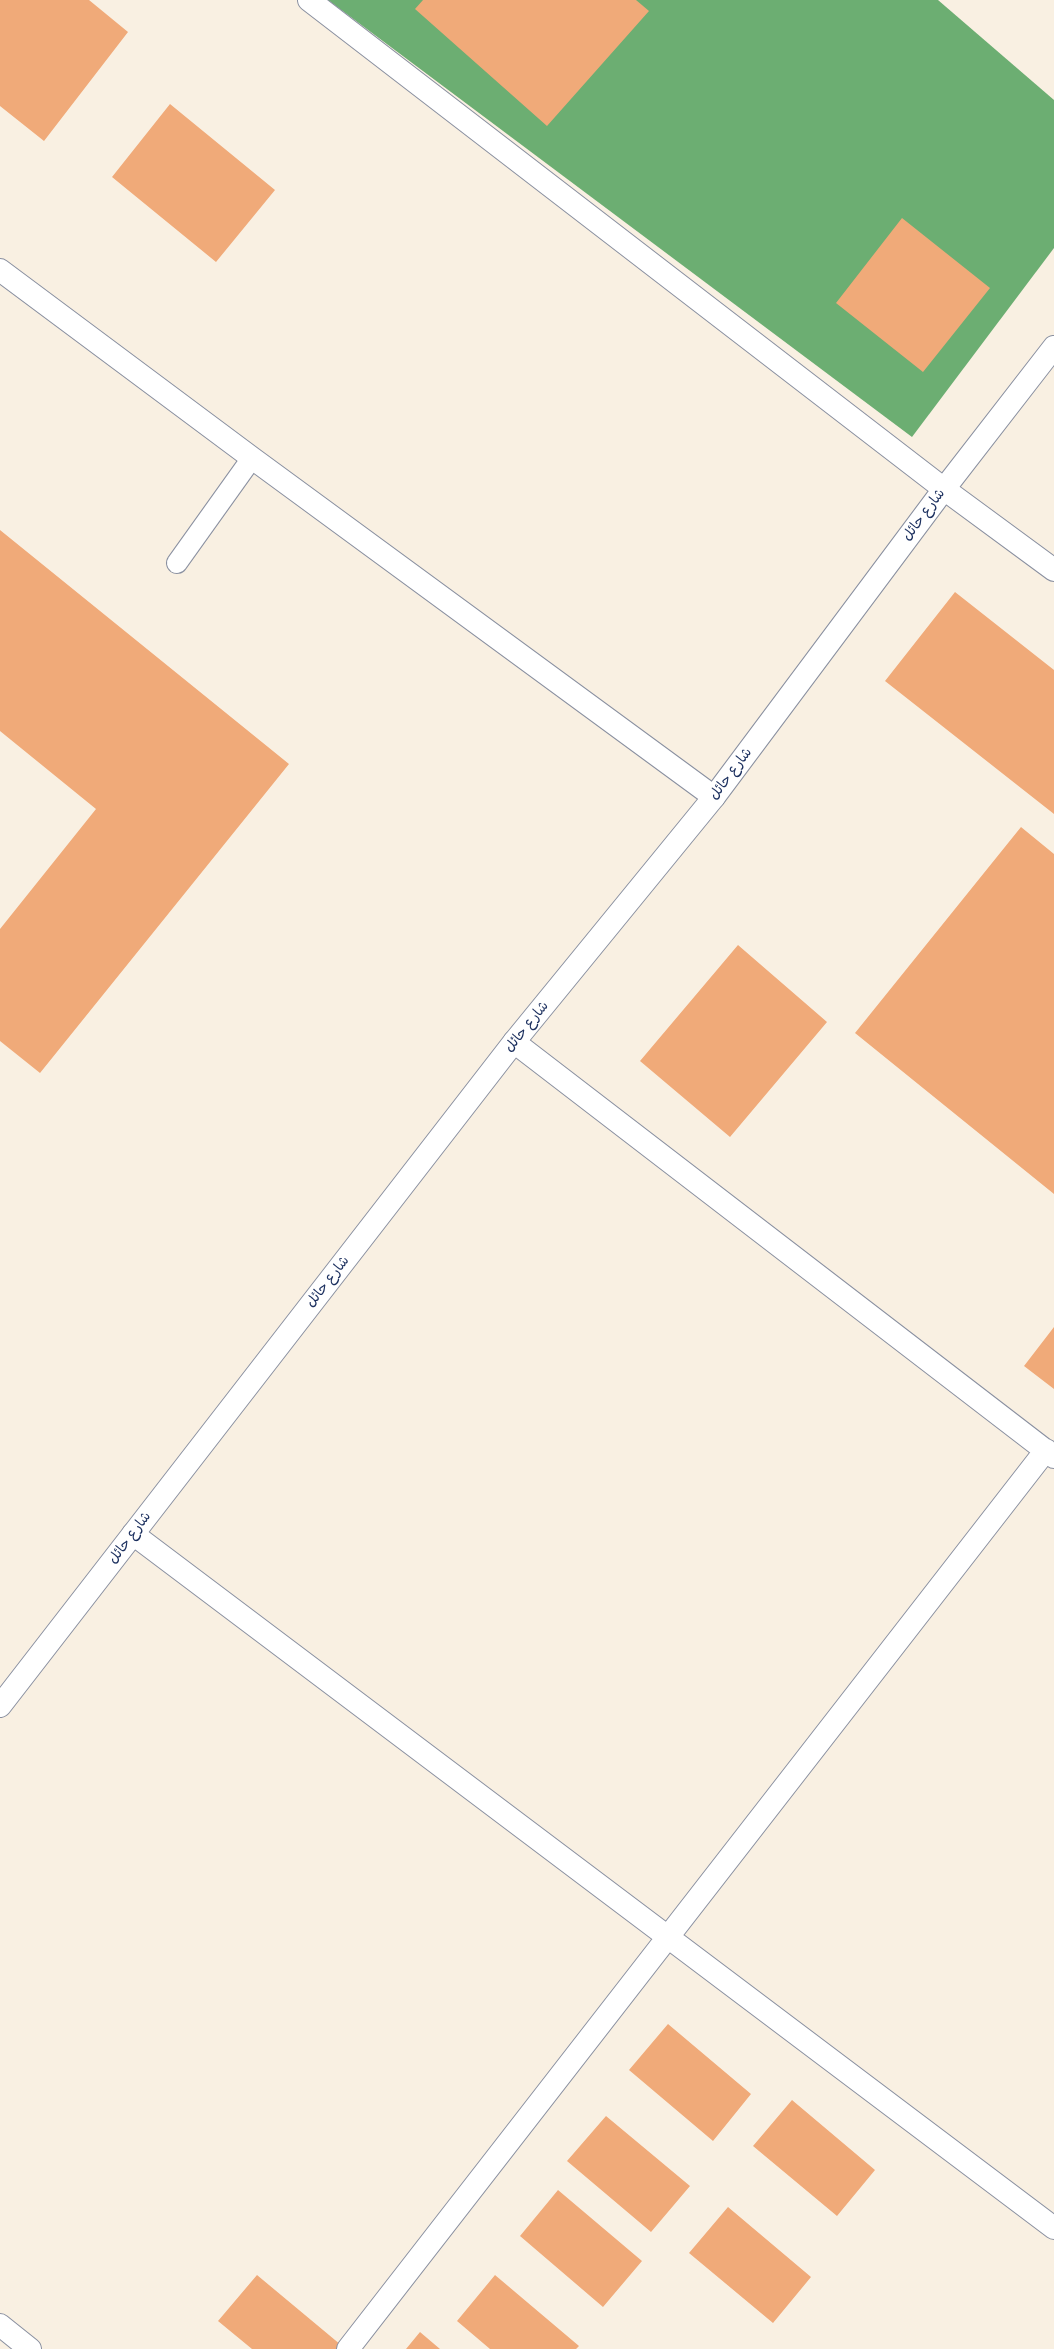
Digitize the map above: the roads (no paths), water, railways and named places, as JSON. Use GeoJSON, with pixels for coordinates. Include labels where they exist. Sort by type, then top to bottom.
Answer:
{"type":"FeatureCollection","features":[{"type":"Feature","properties":{"kind":"street"},"geometry":{"type":"LineString","coordinates":[[309,0],[944,489],[1054,570]]}},
{"type":"Feature","properties":{"kind":"street"},"geometry":{"type":"LineString","coordinates":[[0,270],[252,458],[714,797]]}},
{"type":"Feature","properties":{"kind":"street","name":"شارع حائل"},"geometry":{"type":"LineString","coordinates":[[0,1706],[514,1042],[714,797],[944,489],[1054,347]]}},
{"type":"Feature","properties":{"kind":"street"},"geometry":{"type":"LineString","coordinates":[[348,2349],[668,1937],[1050,1454],[514,1042]]}},
{"type":"Feature","properties":{"kind":"street"},"geometry":{"type":"LineString","coordinates":[[133,1534],[1054,2228]]}},
{"type":"Feature","properties":{"kind":"street"},"geometry":{"type":"LineString","coordinates":[[0,2325],[30,2349]]}},
{"type":"Feature","properties":{"kind":"lane"},"geometry":{"type":"LineString","coordinates":[[177,563],[252,458]]}}]}
